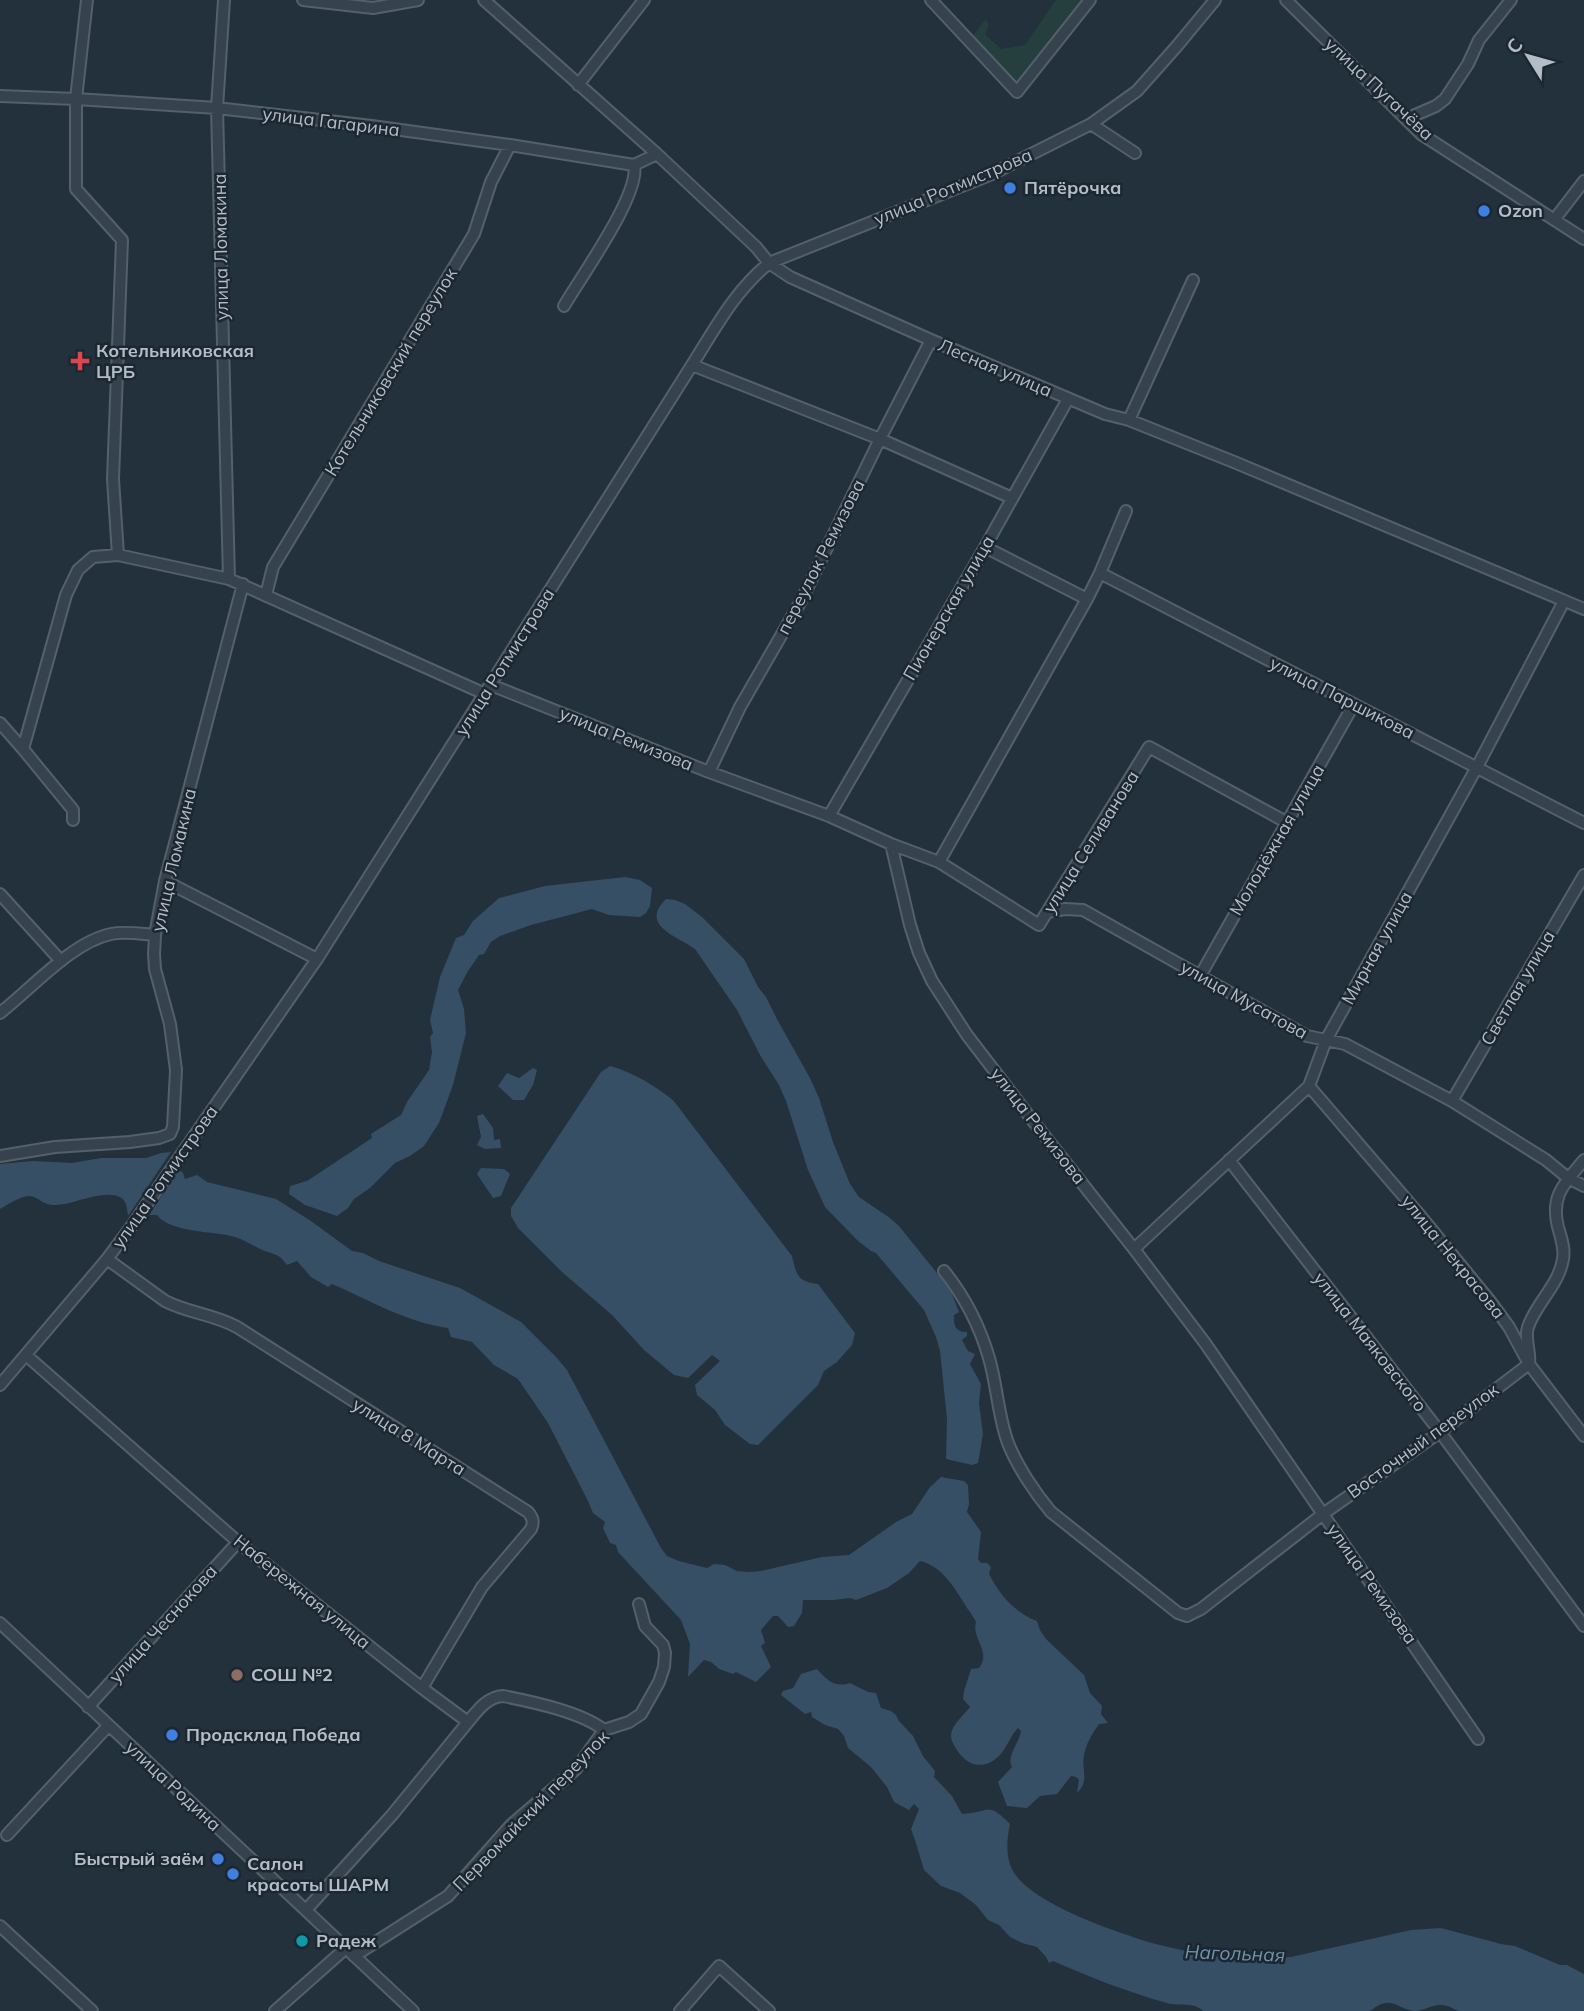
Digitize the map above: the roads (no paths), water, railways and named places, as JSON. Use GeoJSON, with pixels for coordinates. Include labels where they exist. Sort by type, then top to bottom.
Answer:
{"type":"FeatureCollection","features":[{"type":"Feature","properties":{"kind":"street"},"geometry":{"type":"LineString","coordinates":[[23,750],[66,595],[78,570],[93,557],[118,555],[113,479],[122,240],[76,189],[76,99],[87,0]]}},
{"type":"Feature","properties":{"kind":"street","name":"улица Ломакина"},"geometry":{"type":"LineString","coordinates":[[224,0],[217,108],[229,579]]}},
{"type":"Feature","properties":{"kind":"street"},"geometry":{"type":"LineString","coordinates":[[303,0],[373,8],[418,0]]}},
{"type":"Feature","properties":{"kind":"street","name":"Лесная улица"},"geometry":{"type":"LineString","coordinates":[[484,0],[657,154],[757,247],[769,262],[790,277],[1068,399],[1105,414],[1129,420],[1584,609]]}},
{"type":"Feature","properties":{"kind":"street"},"geometry":{"type":"LineString","coordinates":[[578,85],[644,0]]}},
{"type":"Feature","properties":{"kind":"street"},"geometry":{"type":"LineString","coordinates":[[932,0],[1017,92],[1090,0]]}},
{"type":"Feature","properties":{"kind":"street","name":"улица Ротмистрова"},"geometry":{"type":"LineString","coordinates":[[0,1385],[131,1227],[317,959],[692,365],[736,296],[750,279],[769,262],[992,174],[1091,124],[1136,90],[1215,0]]}},
{"type":"Feature","properties":{"kind":"street","name":"улица Пугачёва"},"geometry":{"type":"LineString","coordinates":[[1286,0],[1422,134],[1584,239]]}},
{"type":"Feature","properties":{"kind":"street"},"geometry":{"type":"LineString","coordinates":[[1406,119],[1436,106],[1445,99],[1468,64],[1479,40],[1511,0]]}},
{"type":"Feature","properties":{"kind":"street","name":"улица Гагарина"},"geometry":{"type":"LineString","coordinates":[[0,96],[217,108],[510,145],[634,166]]}},
{"type":"Feature","properties":{"kind":"street"},"geometry":{"type":"LineString","coordinates":[[1091,124],[1135,153]]}},
{"type":"Feature","properties":{"kind":"street","name":"Котельниковский переулок"},"geometry":{"type":"LineString","coordinates":[[267,595],[273,567],[474,234],[491,182],[510,145]]}},
{"type":"Feature","properties":{"kind":"street"},"geometry":{"type":"LineString","coordinates":[[564,306],[623,210],[634,183],[634,166],[657,154]]}},
{"type":"Feature","properties":{"kind":"street"},"geometry":{"type":"LineString","coordinates":[[1554,220],[1584,181]]}},
{"type":"Feature","properties":{"kind":"street"},"geometry":{"type":"LineString","coordinates":[[1129,420],[1193,280]]}},
{"type":"Feature","properties":{"kind":"street","name":"переулок Ремизова"},"geometry":{"type":"LineString","coordinates":[[709,772],[740,707],[801,601],[931,341]]}},
{"type":"Feature","properties":{"kind":"street"},"geometry":{"type":"LineString","coordinates":[[692,365],[880,439],[1012,498]]}},
{"type":"Feature","properties":{"kind":"street","name":"Пионерская улица"},"geometry":{"type":"LineString","coordinates":[[829,816],[1068,399]]}},
{"type":"Feature","properties":{"kind":"street"},"geometry":{"type":"LineString","coordinates":[[939,862],[1087,599],[1126,512]]}},
{"type":"Feature","properties":{"kind":"street"},"geometry":{"type":"LineString","coordinates":[[985,547],[1087,599]]}},
{"type":"Feature","properties":{"kind":"street","name":"улица Ремизова"},"geometry":{"type":"LineString","coordinates":[[118,555],[243,584],[488,690],[829,816],[891,844],[919,953],[932,981],[967,1035],[1205,1343],[1478,1739]]}},
{"type":"Feature","properties":{"kind":"street","name":"улица Паршикова"},"geometry":{"type":"LineString","coordinates":[[1100,573],[1584,823]]}},
{"type":"Feature","properties":{"kind":"street","name":"улица Ломакина"},"geometry":{"type":"LineString","coordinates":[[0,1156],[55,1147],[159,1138],[170,1134],[173,1127],[176,1069],[170,1024],[155,969],[155,935],[165,881],[243,584]]}},
{"type":"Feature","properties":{"kind":"street","name":"Мирная улица"},"geometry":{"type":"LineString","coordinates":[[1135,1249],[1309,1086],[1326,1040],[1477,767],[1564,601]]}},
{"type":"Feature","properties":{"kind":"street","name":"Молодёжная улица"},"geometry":{"type":"LineString","coordinates":[[1200,976],[1354,704]]}},
{"type":"Feature","properties":{"kind":"street"},"geometry":{"type":"LineString","coordinates":[[0,723],[73,810],[73,820]]}},
{"type":"Feature","properties":{"kind":"street","name":"улица Селиванова"},"geometry":{"type":"LineString","coordinates":[[891,844],[939,862],[1039,925],[1149,747],[1286,822]]}},
{"type":"Feature","properties":{"kind":"street","name":"Светлая улица"},"geometry":{"type":"LineString","coordinates":[[1451,1101],[1584,874]]}},
{"type":"Feature","properties":{"kind":"street"},"geometry":{"type":"LineString","coordinates":[[165,881],[317,959]]}},
{"type":"Feature","properties":{"kind":"street"},"geometry":{"type":"LineString","coordinates":[[0,894],[61,961]]}},
{"type":"Feature","properties":{"kind":"street","name":"улица Мусатова"},"geometry":{"type":"LineString","coordinates":[[1047,912],[1083,910],[1307,1036],[1345,1044],[1451,1101],[1584,1186]]}},
{"type":"Feature","properties":{"kind":"street"},"geometry":{"type":"LineString","coordinates":[[0,1013],[61,961],[92,941],[111,934],[155,935]]}},
{"type":"Feature","properties":{"kind":"street","name":"улица Некрасова"},"geometry":{"type":"LineString","coordinates":[[1309,1086],[1490,1301],[1509,1327],[1529,1364],[1584,1436]]}},
{"type":"Feature","properties":{"kind":"street","name":"улица Маяковского"},"geometry":{"type":"LineString","coordinates":[[1229,1160],[1440,1432],[1584,1626]]}},
{"type":"Feature","properties":{"kind":"street"},"geometry":{"type":"LineString","coordinates":[[1529,1364],[1527,1330],[1532,1315],[1558,1275],[1563,1259],[1563,1244],[1555,1206],[1559,1193],[1584,1160]]}},
{"type":"Feature","properties":{"kind":"street","name":"улица 8 Марта"},"geometry":{"type":"LineString","coordinates":[[107,1259],[165,1301],[222,1319],[237,1327],[532,1517],[531,1529],[482,1587],[422,1688]]}},
{"type":"Feature","properties":{"kind":"street","name":"Восточный переулок"},"geometry":{"type":"LineString","coordinates":[[944,1271],[966,1303],[978,1327],[990,1359],[1008,1443],[1037,1496],[1051,1512],[1178,1613],[1187,1616],[1201,1609],[1323,1514],[1440,1432],[1529,1364]]}},
{"type":"Feature","properties":{"kind":"street","name":"Набережная улица"},"geometry":{"type":"LineString","coordinates":[[26,1355],[238,1542],[422,1688],[468,1721]]}},
{"type":"Feature","properties":{"kind":"street","name":"улица Чеснокова"},"geometry":{"type":"LineString","coordinates":[[88,1707],[238,1542]]}},
{"type":"Feature","properties":{"kind":"street","name":"Первомайский переулок"},"geometry":{"type":"LineString","coordinates":[[275,2011],[350,1952],[448,1896],[512,1825],[576,1769],[604,1730],[629,1722],[640,1714],[660,1682],[665,1653],[663,1645],[645,1626],[639,1604]]}},
{"type":"Feature","properties":{"kind":"street","name":"улица Родина"},"geometry":{"type":"LineString","coordinates":[[0,1623],[413,2011]]}},
{"type":"Feature","properties":{"kind":"street"},"geometry":{"type":"LineString","coordinates":[[306,1910],[392,1815],[489,1699],[503,1696],[554,1708],[596,1723],[604,1730]]}},
{"type":"Feature","properties":{"kind":"street"},"geometry":{"type":"LineString","coordinates":[[7,1835],[108,1726]]}},
{"type":"Feature","properties":{"kind":"street"},"geometry":{"type":"LineString","coordinates":[[0,1926],[92,2011]]}},
{"type":"Feature","properties":{"kind":"street"},"geometry":{"type":"LineString","coordinates":[[680,2011],[719,1966],[769,2011]]}},
{"type":"Feature","properties":{"kind":"water"},"geometry":{"type":"Polygon","coordinates":[[[625,877],[640,880],[652,888],[650,906],[640,917],[609,915],[592,909],[500,936],[491,942],[484,954],[479,955],[458,990],[464,1009],[466,1033],[453,1085],[439,1123],[424,1146],[395,1163],[337,1216],[305,1205],[289,1194],[290,1186],[307,1181],[372,1138],[371,1134],[401,1115],[429,1070],[432,1052],[430,1037],[433,1033],[430,1020],[440,977],[456,938],[464,935],[473,921],[499,898],[545,886],[625,877]]]}},
{"type":"Feature","properties":{"kind":"water"},"geometry":{"type":"Polygon","coordinates":[[[666,899],[685,904],[702,917],[744,959],[810,1078],[850,1184],[859,1197],[899,1226],[952,1294],[959,1312],[954,1315],[955,1325],[958,1330],[967,1332],[967,1336],[962,1340],[968,1351],[975,1354],[970,1364],[981,1384],[979,1403],[983,1434],[978,1463],[972,1465],[946,1459],[947,1419],[940,1351],[924,1310],[876,1253],[858,1241],[825,1207],[808,1170],[779,1085],[737,1010],[695,949],[659,924],[659,908],[666,899]]]}},
{"type":"Feature","properties":{"kind":"water"},"geometry":{"type":"Polygon","coordinates":[[[610,1066],[643,1080],[673,1100],[792,1256],[799,1276],[818,1284],[855,1333],[852,1345],[837,1362],[824,1371],[818,1385],[758,1445],[750,1444],[725,1425],[715,1410],[697,1395],[695,1385],[720,1361],[712,1355],[688,1378],[674,1375],[644,1350],[612,1315],[562,1272],[518,1228],[511,1216],[511,1208],[601,1072],[610,1066]]]}},
{"type":"Feature","properties":{"kind":"water"},"geometry":{"type":"Polygon","coordinates":[[[533,1068],[537,1070],[533,1085],[524,1100],[513,1100],[498,1086],[507,1073],[519,1078],[533,1068]]]}},
{"type":"Feature","properties":{"kind":"water"},"geometry":{"type":"Polygon","coordinates":[[[483,1114],[493,1128],[494,1140],[500,1139],[501,1148],[485,1149],[477,1145],[481,1137],[477,1116],[483,1114]]]}},
{"type":"Feature","properties":{"kind":"water"},"geometry":{"type":"Polygon","coordinates":[[[171,1152],[128,1216],[124,1200],[113,1195],[55,1205],[27,1196],[0,1209],[0,1164],[146,1158],[171,1152]]]}},
{"type":"Feature","properties":{"kind":"water"},"geometry":{"type":"Polygon","coordinates":[[[481,1168],[504,1169],[510,1174],[501,1196],[493,1198],[477,1174],[481,1168]]]}},
{"type":"Feature","properties":{"kind":"water"},"geometry":{"type":"Polygon","coordinates":[[[179,1170],[185,1179],[197,1175],[207,1182],[276,1199],[352,1251],[460,1288],[521,1322],[567,1370],[661,1548],[667,1556],[679,1561],[707,1568],[714,1564],[725,1565],[737,1571],[749,1572],[822,1557],[849,1555],[912,1514],[930,1487],[941,1477],[964,1481],[968,1485],[967,1512],[981,1532],[978,1559],[991,1567],[989,1574],[1009,1602],[1037,1621],[1046,1639],[1084,1675],[1090,1693],[1102,1706],[1101,1714],[1108,1723],[1099,1724],[1088,1743],[1083,1760],[1084,1780],[1081,1789],[1077,1793],[1079,1780],[1071,1776],[1057,1794],[1040,1796],[1027,1808],[1007,1806],[998,1782],[1012,1767],[1012,1754],[1021,1731],[1018,1728],[1002,1753],[988,1763],[977,1765],[961,1756],[951,1735],[956,1723],[970,1707],[963,1699],[964,1691],[971,1669],[979,1668],[982,1662],[982,1650],[976,1634],[976,1622],[956,1590],[937,1569],[920,1561],[909,1573],[887,1588],[856,1600],[803,1600],[802,1613],[794,1626],[788,1627],[778,1616],[773,1616],[761,1630],[765,1643],[761,1646],[771,1667],[756,1682],[736,1672],[733,1674],[719,1669],[704,1660],[688,1677],[690,1644],[681,1620],[618,1552],[616,1545],[610,1543],[603,1528],[605,1522],[593,1513],[548,1423],[518,1379],[494,1365],[472,1342],[451,1337],[448,1328],[403,1316],[332,1284],[328,1287],[311,1277],[297,1261],[287,1265],[278,1256],[238,1238],[182,1228],[163,1221],[157,1215],[149,1215],[179,1170]]]}},
{"type":"Feature","properties":{"kind":"water"},"geometry":{"type":"Polygon","coordinates":[[[817,1669],[835,1684],[850,1683],[876,1693],[881,1708],[896,1715],[913,1736],[923,1756],[935,1771],[934,1777],[952,1796],[962,1814],[992,1810],[1010,1824],[1008,1854],[1013,1871],[1034,1892],[1067,1911],[1133,1937],[1162,1945],[1211,1957],[1251,1960],[1291,1957],[1411,1930],[1441,1928],[1515,1946],[1584,1974],[1584,2011],[1459,2011],[1439,2005],[1414,2011],[1393,2003],[1383,2003],[1370,2011],[1203,2011],[1191,2005],[1152,1999],[1053,1961],[1049,1963],[1037,1947],[1010,1937],[999,1925],[988,1920],[976,1905],[960,1893],[941,1886],[924,1870],[911,1829],[919,1809],[914,1804],[909,1810],[894,1802],[887,1787],[871,1767],[848,1748],[838,1729],[812,1717],[811,1712],[805,1714],[781,1695],[783,1691],[793,1688],[801,1674],[817,1669]]]}},
{"type":"Feature","properties":{"kind":"place","name":"Пятёрочка"},"geometry":{"type":"Point","coordinates":[1010,188]}},
{"type":"Feature","properties":{"kind":"place","name":"Ozon"},"geometry":{"type":"Point","coordinates":[1484,211]}},
{"type":"Feature","properties":{"kind":"place","name":"Котельниковская ЦРБ"},"geometry":{"type":"Point","coordinates":[80,361]}},
{"type":"Feature","properties":{"kind":"place","name":"СОШ №2"},"geometry":{"type":"Point","coordinates":[237,1675]}},
{"type":"Feature","properties":{"kind":"place","name":"Продсклад Победа"},"geometry":{"type":"Point","coordinates":[172,1735]}},
{"type":"Feature","properties":{"kind":"place","name":"Быстрый заём"},"geometry":{"type":"Point","coordinates":[218,1859]}},
{"type":"Feature","properties":{"kind":"place","name":"Салон красоты ШАРМ"},"geometry":{"type":"Point","coordinates":[233,1874]}},
{"type":"Feature","properties":{"kind":"place","name":"Радеж"},"geometry":{"type":"Point","coordinates":[302,1941]}},
{"type":"Feature","properties":{"kind":"water label","name":"Нагольная"},"geometry":{"type":"Point","coordinates":[1235,1953]}}]}
